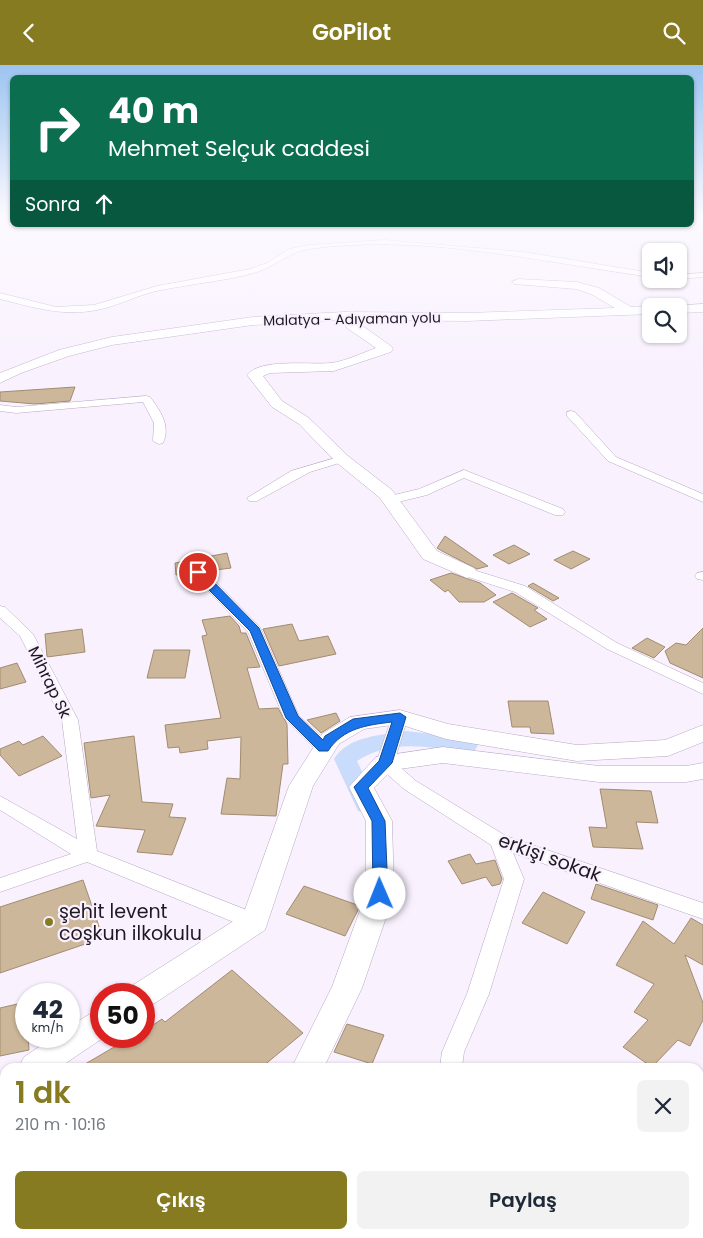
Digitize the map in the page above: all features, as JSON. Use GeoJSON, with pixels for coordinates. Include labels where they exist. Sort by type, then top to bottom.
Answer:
{"type":"FeatureCollection","features":[{"type":"Feature","properties":{"kind":"main road"},"geometry":{"type":"LineString","coordinates":[[518,281],[586,288],[595,291],[629,311]]}},
{"type":"Feature","properties":{"kind":"main road"},"geometry":{"type":"LineString","coordinates":[[687,309],[703,308]]}},
{"type":"Feature","properties":{"kind":"main road","name":"Malatya - Adıyaman yolu"},"geometry":{"type":"LineString","coordinates":[[0,379],[16,370],[64,353],[112,341],[253,321],[344,316],[467,317],[642,310]]}},
{"type":"Feature","properties":{"kind":"main road"},"geometry":{"type":"LineString","coordinates":[[344,316],[350,325],[386,349],[334,367],[268,369],[254,375],[277,404],[304,421],[342,459],[386,494],[430,555],[467,572]]}},
{"type":"Feature","properties":{"kind":"main road"},"geometry":{"type":"LineString","coordinates":[[155,987],[255,922],[301,785],[330,739],[358,722],[400,717],[446,731],[577,753],[668,747],[703,733]]}},
{"type":"Feature","properties":{"kind":"main road"},"geometry":{"type":"LineString","coordinates":[[310,1063],[347,988],[380,894],[378,821],[361,787],[385,763],[443,755],[599,774],[686,774],[703,771]]}},
{"type":"Feature","properties":{"kind":"main road"},"geometry":{"type":"LineString","coordinates":[[41,1063],[90,1030]]}},
{"type":"Feature","properties":{"kind":"street"},"geometry":{"type":"LineString","coordinates":[[0,295],[56,310],[95,308],[157,288],[253,271]]}},
{"type":"Feature","properties":{"kind":"street"},"geometry":{"type":"LineString","coordinates":[[625,271],[642,274]]}},
{"type":"Feature","properties":{"kind":"street"},"geometry":{"type":"LineString","coordinates":[[687,276],[703,275]]}},
{"type":"Feature","properties":{"kind":"street"},"geometry":{"type":"LineString","coordinates":[[0,408],[16,410],[146,399],[154,410],[162,428],[159,441]]}},
{"type":"Feature","properties":{"kind":"street"},"geometry":{"type":"LineString","coordinates":[[571,414],[596,439],[612,459],[703,499]]}},
{"type":"Feature","properties":{"kind":"street"},"geometry":{"type":"LineString","coordinates":[[253,498],[278,481],[311,466],[342,459]]}},
{"type":"Feature","properties":{"kind":"street"},"geometry":{"type":"LineString","coordinates":[[390,501],[423,492],[464,474],[559,512]]}},
{"type":"Feature","properties":{"kind":"street"},"geometry":{"type":"LineString","coordinates":[[198,572],[255,630],[292,718],[324,748]]}},
{"type":"Feature","properties":{"kind":"street"},"geometry":{"type":"LineString","coordinates":[[467,572],[520,589],[612,646],[703,689]]}},
{"type":"Feature","properties":{"kind":"street","name":"Mihrap Sk"},"geometry":{"type":"LineString","coordinates":[[0,610],[26,634],[70,720],[88,855]]}},
{"type":"Feature","properties":{"kind":"street"},"geometry":{"type":"LineString","coordinates":[[385,763],[400,717]]}},
{"type":"Feature","properties":{"kind":"street","name":"erkişi sokak"},"geometry":{"type":"LineString","coordinates":[[385,763],[410,785],[500,841],[703,911]]}},
{"type":"Feature","properties":{"kind":"street"},"geometry":{"type":"LineString","coordinates":[[0,802],[88,855],[255,922]]}},
{"type":"Feature","properties":{"kind":"street"},"geometry":{"type":"LineString","coordinates":[[452,1063],[453,1052],[478,994],[514,879],[500,841]]}},
{"type":"Feature","properties":{"kind":"street"},"geometry":{"type":"LineString","coordinates":[[0,885],[88,855]]}},
{"type":"Feature","properties":{"kind":"building"},"geometry":{"type":"Polygon","coordinates":[[[75,387],[70,401],[35,404],[0,401],[0,392],[75,387]]]}},
{"type":"Feature","properties":{"kind":"building"},"geometry":{"type":"Polygon","coordinates":[[[445,536],[488,566],[477,569],[437,548],[445,536]]]}},
{"type":"Feature","properties":{"kind":"building"},"geometry":{"type":"Polygon","coordinates":[[[514,545],[530,554],[509,564],[493,555],[514,545]]]}},
{"type":"Feature","properties":{"kind":"building"},"geometry":{"type":"Polygon","coordinates":[[[573,551],[590,559],[571,569],[554,560],[573,551]]]}},
{"type":"Feature","properties":{"kind":"building"},"geometry":{"type":"Polygon","coordinates":[[[227,553],[231,568],[208,571],[198,566],[190,570],[190,573],[176,575],[175,563],[227,553]]]}},
{"type":"Feature","properties":{"kind":"building"},"geometry":{"type":"Polygon","coordinates":[[[451,573],[480,583],[496,595],[484,602],[459,602],[448,590],[445,592],[430,580],[451,573]]]}},
{"type":"Feature","properties":{"kind":"building"},"geometry":{"type":"Polygon","coordinates":[[[533,583],[559,598],[553,601],[528,586],[533,583]]]}},
{"type":"Feature","properties":{"kind":"building"},"geometry":{"type":"Polygon","coordinates":[[[512,593],[538,608],[534,610],[547,619],[530,627],[493,602],[512,593]]]}},
{"type":"Feature","properties":{"kind":"building"},"geometry":{"type":"Polygon","coordinates":[[[230,616],[239,626],[241,633],[246,633],[260,667],[247,668],[259,709],[278,708],[287,724],[288,764],[283,764],[276,816],[221,814],[227,778],[240,779],[241,737],[207,741],[208,749],[180,753],[179,747],[168,748],[165,725],[221,718],[202,636],[207,635],[202,620],[230,616]]]}},
{"type":"Feature","properties":{"kind":"building"},"geometry":{"type":"Polygon","coordinates":[[[292,624],[299,641],[328,636],[336,654],[279,666],[263,629],[292,624]]]}},
{"type":"Feature","properties":{"kind":"building"},"geometry":{"type":"Polygon","coordinates":[[[703,628],[703,678],[670,663],[665,651],[676,643],[686,645],[703,628]]]}},
{"type":"Feature","properties":{"kind":"building"},"geometry":{"type":"Polygon","coordinates":[[[82,629],[85,652],[47,657],[45,634],[82,629]]]}},
{"type":"Feature","properties":{"kind":"building"},"geometry":{"type":"Polygon","coordinates":[[[647,638],[665,647],[654,658],[632,648],[647,638]]]}},
{"type":"Feature","properties":{"kind":"building"},"geometry":{"type":"Polygon","coordinates":[[[154,650],[190,650],[185,678],[147,678],[154,650]]]}},
{"type":"Feature","properties":{"kind":"building"},"geometry":{"type":"Polygon","coordinates":[[[17,663],[26,682],[0,689],[0,668],[17,663]]]}},
{"type":"Feature","properties":{"kind":"building"},"geometry":{"type":"Polygon","coordinates":[[[508,701],[548,701],[554,734],[531,733],[530,727],[512,727],[508,701]]]}},
{"type":"Feature","properties":{"kind":"building"},"geometry":{"type":"Polygon","coordinates":[[[336,713],[340,721],[321,733],[307,720],[336,713]]]}},
{"type":"Feature","properties":{"kind":"building"},"geometry":{"type":"Polygon","coordinates":[[[43,736],[62,756],[19,776],[0,755],[0,749],[19,741],[23,745],[43,736]]]}},
{"type":"Feature","properties":{"kind":"building"},"geometry":{"type":"Polygon","coordinates":[[[134,736],[142,802],[173,804],[169,817],[186,818],[172,855],[137,852],[145,830],[96,826],[110,795],[91,798],[84,743],[134,736]]]}},
{"type":"Feature","properties":{"kind":"building"},"geometry":{"type":"Polygon","coordinates":[[[600,789],[651,791],[658,823],[636,822],[643,849],[593,847],[589,827],[607,828],[600,789]]]}},
{"type":"Feature","properties":{"kind":"building"},"geometry":{"type":"Polygon","coordinates":[[[470,854],[476,864],[495,860],[502,879],[500,884],[492,886],[486,877],[462,884],[448,861],[470,854]]]}},
{"type":"Feature","properties":{"kind":"building","name":"şehit levent coşkun ilkokulu"},"geometry":{"type":"Polygon","coordinates":[[[83,880],[103,938],[0,973],[0,907],[83,880]]]}},
{"type":"Feature","properties":{"kind":"building"},"geometry":{"type":"Polygon","coordinates":[[[596,884],[658,905],[653,920],[591,899],[596,884]]]}},
{"type":"Feature","properties":{"kind":"building"},"geometry":{"type":"Polygon","coordinates":[[[304,886],[360,906],[345,936],[286,914],[304,886]]]}},
{"type":"Feature","properties":{"kind":"building"},"geometry":{"type":"Polygon","coordinates":[[[543,892],[585,912],[567,944],[522,923],[543,892]]]}},
{"type":"Feature","properties":{"kind":"building"},"geometry":{"type":"Polygon","coordinates":[[[691,918],[703,925],[703,965],[685,955],[703,1003],[703,1020],[690,1046],[678,1040],[656,1063],[646,1063],[623,1047],[648,1020],[634,1012],[654,984],[616,965],[643,921],[674,944],[691,918]]]}},
{"type":"Feature","properties":{"kind":"building"},"geometry":{"type":"Polygon","coordinates":[[[232,970],[303,1033],[267,1063],[87,1063],[112,1048],[155,1048],[155,1024],[162,1019],[165,1022],[232,970]]]}},
{"type":"Feature","properties":{"kind":"building"},"geometry":{"type":"Polygon","coordinates":[[[15,1005],[15,1048],[29,1048],[29,1050],[0,1056],[0,1008],[15,1005]]]}},
{"type":"Feature","properties":{"kind":"building"},"geometry":{"type":"Polygon","coordinates":[[[347,1024],[384,1035],[372,1063],[334,1052],[347,1024]]]}},
{"type":"Feature","properties":{"kind":"waterway"},"geometry":{"type":"LineString","coordinates":[[366,805],[345,759],[367,745],[406,738],[467,745]]}},
{"type":"Feature","properties":{"kind":"place","name":"şehit levent coşkun ilkokulu"},"geometry":{"type":"Point","coordinates":[49,922]}},
{"type":"Feature","properties":{"kind":"route"},"geometry":{"type":"LineString","coordinates":[[198,572],[255,630],[292,718],[324,748],[330,739],[358,722],[400,717],[385,763],[361,787],[378,821],[380,894]]}}]}
